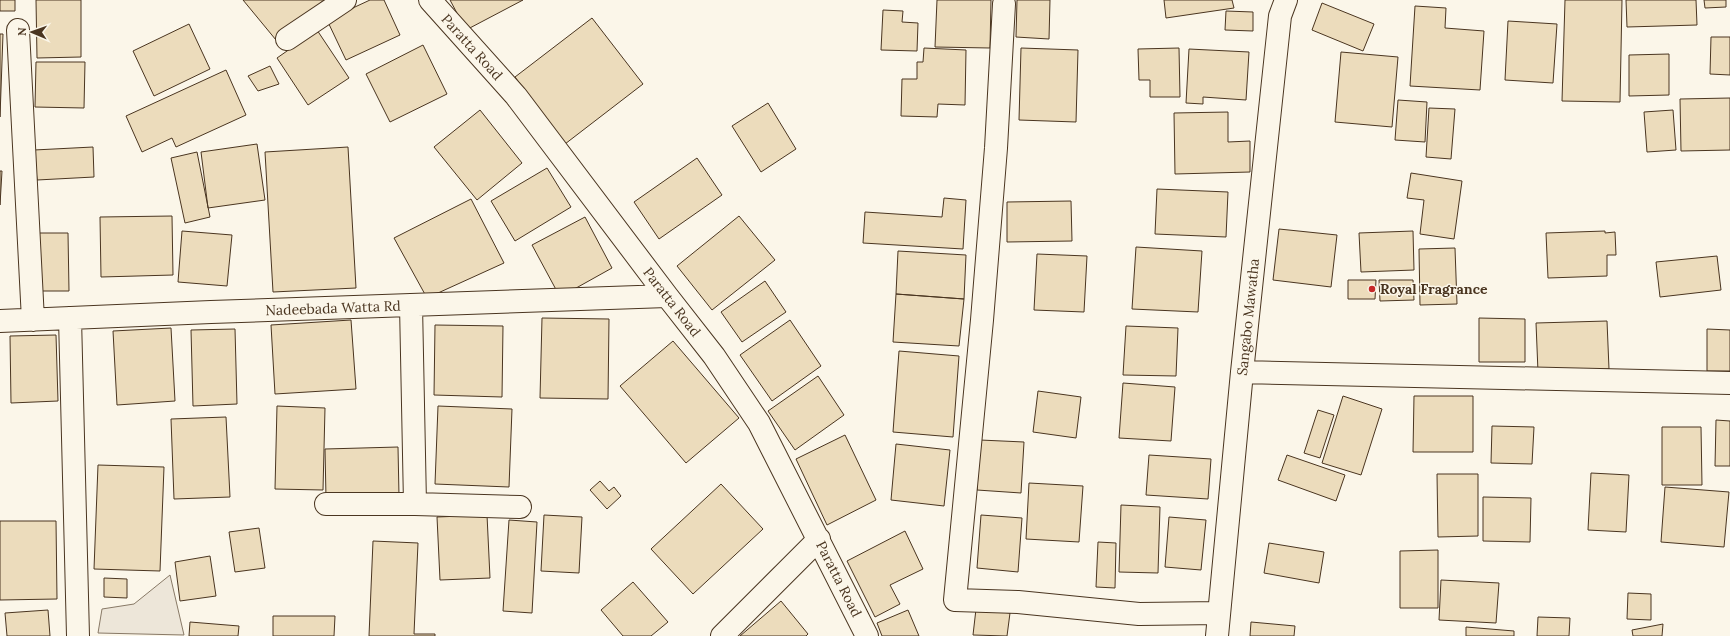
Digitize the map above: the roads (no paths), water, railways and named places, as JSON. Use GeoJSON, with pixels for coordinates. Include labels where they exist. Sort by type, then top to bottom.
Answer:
{"type":"FeatureCollection","features":[{"type":"Feature","properties":{"kind":"street"},"geometry":{"type":"LineString","coordinates":[[287,39],[344,0]]}},
{"type":"Feature","properties":{"kind":"street","name":"Paratta Road"},"geometry":{"type":"LineString","coordinates":[[430,0],[516,96],[666,296],[714,356],[759,423],[867,636]]}},
{"type":"Feature","properties":{"kind":"street","name":"Sangabo Mawatha"},"geometry":{"type":"LineString","coordinates":[[1217,636],[1242,372],[1280,16],[1286,0]]}},
{"type":"Feature","properties":{"kind":"street"},"geometry":{"type":"LineString","coordinates":[[1004,4],[990,218],[955,600],[1018,602],[1139,614],[1219,613]]}},
{"type":"Feature","properties":{"kind":"street"},"geometry":{"type":"LineString","coordinates":[[18,30],[33,320]]}},
{"type":"Feature","properties":{"kind":"street","name":"Nadeebada Watta Rd"},"geometry":{"type":"LineString","coordinates":[[0,321],[666,296]]}},
{"type":"Feature","properties":{"kind":"street"},"geometry":{"type":"LineString","coordinates":[[410,305],[415,504]]}},
{"type":"Feature","properties":{"kind":"street"},"geometry":{"type":"LineString","coordinates":[[70,318],[78,636]]}},
{"type":"Feature","properties":{"kind":"street"},"geometry":{"type":"LineString","coordinates":[[1242,372],[1730,383]]}},
{"type":"Feature","properties":{"kind":"street"},"geometry":{"type":"LineString","coordinates":[[326,504],[415,504],[520,507]]}},
{"type":"Feature","properties":{"kind":"street"},"geometry":{"type":"LineString","coordinates":[[722,636],[819,539]]}},
{"type":"Feature","properties":{"kind":"place","name":"Royal Fragrance"},"geometry":{"type":"Point","coordinates":[1372,289]}}]}
